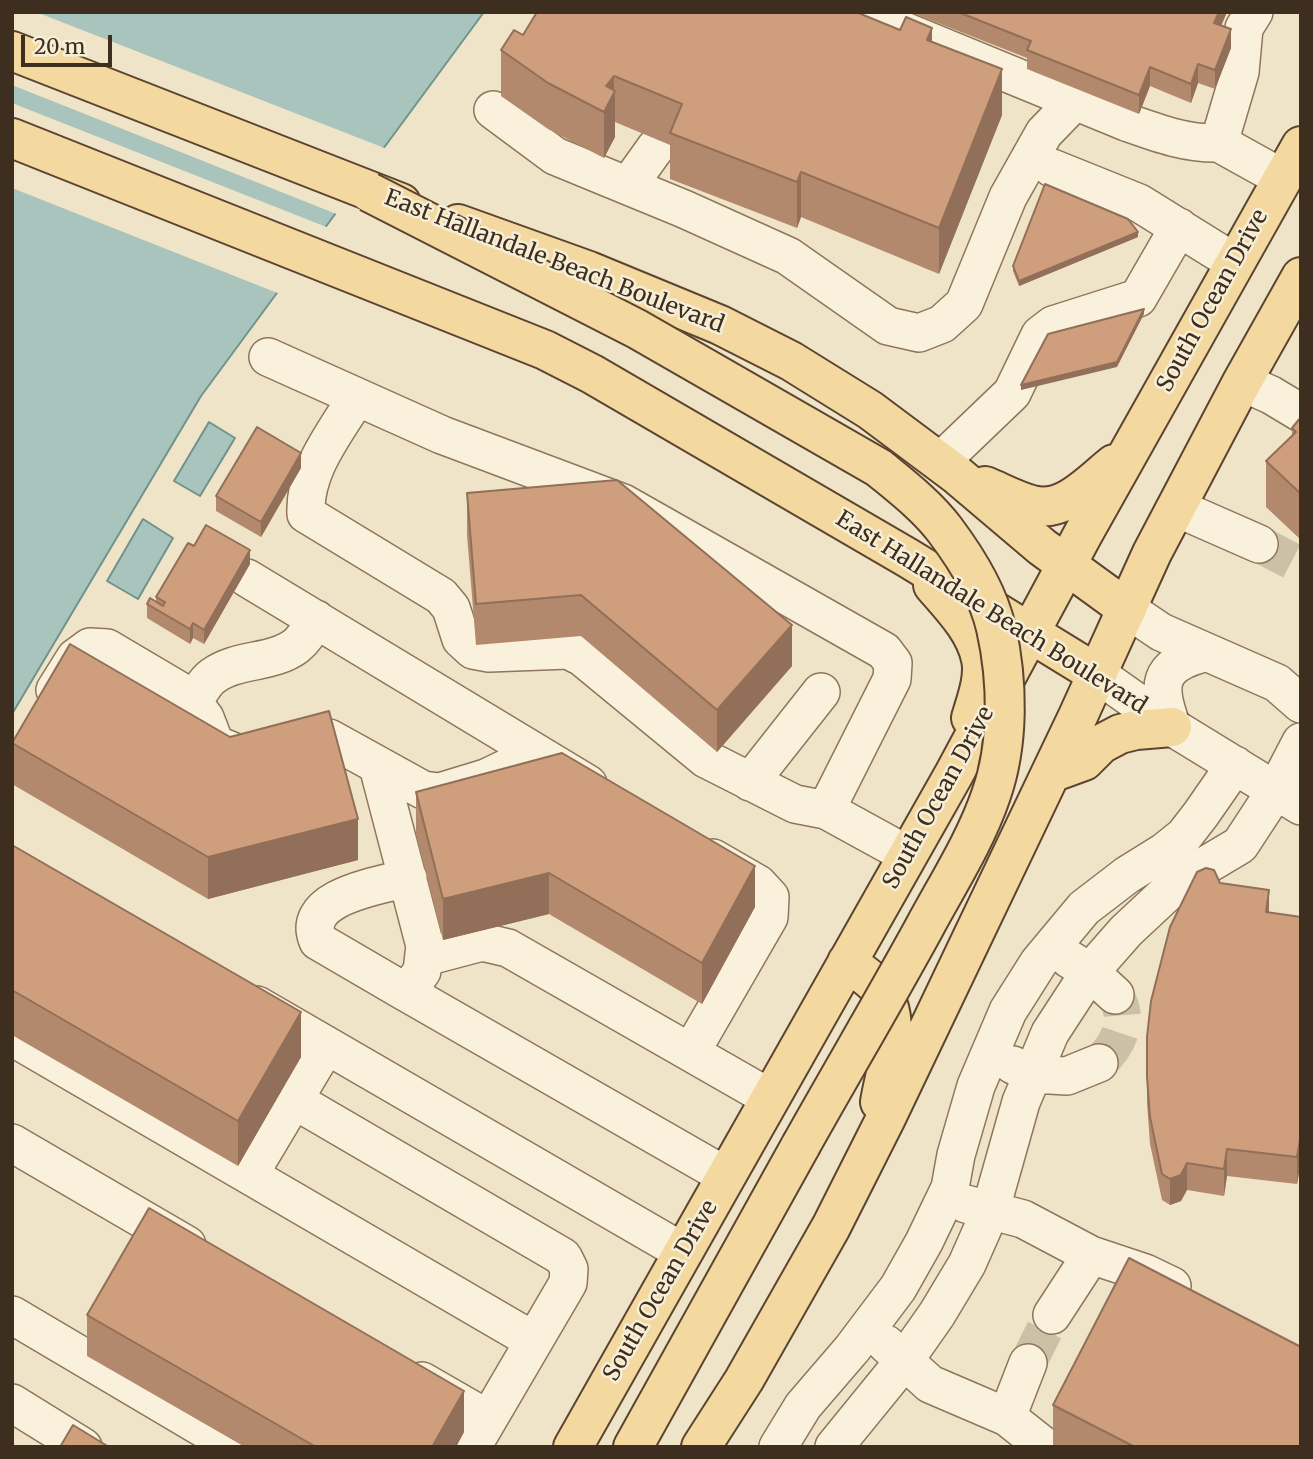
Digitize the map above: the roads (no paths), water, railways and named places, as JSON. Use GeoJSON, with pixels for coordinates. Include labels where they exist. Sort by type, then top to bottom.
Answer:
{"type":"FeatureCollection","features":[{"type":"Feature","properties":{"kind":"main road","name":"East Hallandale Beach Boulevard"},"geometry":{"type":"LineString","coordinates":[[12,51],[369,192],[589,271],[720,325],[791,360],[870,410],[948,468],[1066,566],[1127,608]]}},
{"type":"Feature","properties":{"kind":"main road","name":"East Hallandale Beach Boulevard"},"geometry":{"type":"LineString","coordinates":[[12,138],[545,350],[592,374],[908,558],[1097,674]]}},
{"type":"Feature","properties":{"kind":"main road","name":"South Ocean Drive"},"geometry":{"type":"LineString","coordinates":[[573,1447],[954,774],[1066,566],[1292,162]]}},
{"type":"Feature","properties":{"kind":"main road"},"geometry":{"type":"LineString","coordinates":[[369,192],[637,329],[879,468],[914,497],[944,529],[977,579],[996,627],[1005,718],[1002,757],[991,797],[975,834],[633,1447]]}},
{"type":"Feature","properties":{"kind":"main road"},"geometry":{"type":"LineString","coordinates":[[701,1447],[744,1380],[826,1237],[1051,773],[1152,553],[1301,277]]}},
{"type":"Feature","properties":{"kind":"main road"},"geometry":{"type":"LineString","coordinates":[[948,468],[1034,506],[1053,507],[1068,500],[1129,452]]}},
{"type":"Feature","properties":{"kind":"main road"},"geometry":{"type":"LineString","coordinates":[[908,558],[963,622],[982,660],[976,700],[954,774]]}},
{"type":"Feature","properties":{"kind":"main road"},"geometry":{"type":"LineString","coordinates":[[1051,773],[1084,761],[1101,744],[1120,734],[1172,727]]}},
{"type":"Feature","properties":{"kind":"main road"},"geometry":{"type":"LineString","coordinates":[[847,962],[878,987],[891,1012],[892,1035],[871,1149]]}},
{"type":"Feature","properties":{"kind":"street"},"geometry":{"type":"LineString","coordinates":[[858,12],[1169,137],[1198,144],[1219,143],[1292,162]]}},
{"type":"Feature","properties":{"kind":"street"},"geometry":{"type":"LineString","coordinates":[[1219,143],[1240,72],[1244,28],[1254,12]]}},
{"type":"Feature","properties":{"kind":"street"},"geometry":{"type":"LineString","coordinates":[[1240,72],[1278,12]]}},
{"type":"Feature","properties":{"kind":"street"},"geometry":{"type":"LineString","coordinates":[[493,110],[555,156],[788,256],[888,326],[919,333],[942,324],[964,304],[1008,197],[1044,133],[1075,101]]}},
{"type":"Feature","properties":{"kind":"street"},"geometry":{"type":"LineString","coordinates":[[628,186],[656,147]]}},
{"type":"Feature","properties":{"kind":"street"},"geometry":{"type":"LineString","coordinates":[[1052,168],[1139,203],[1234,262]]}},
{"type":"Feature","properties":{"kind":"street"},"geometry":{"type":"LineString","coordinates":[[948,468],[1012,393],[1040,335],[1053,325],[1138,298],[1178,227]]}},
{"type":"Feature","properties":{"kind":"street"},"geometry":{"type":"LineString","coordinates":[[268,357],[443,435],[623,503],[884,651],[893,663],[892,679],[826,810]]}},
{"type":"Feature","properties":{"kind":"street"},"geometry":{"type":"LineString","coordinates":[[1242,382],[1301,413]]}},
{"type":"Feature","properties":{"kind":"street"},"geometry":{"type":"LineString","coordinates":[[356,398],[313,470],[305,499],[306,514],[441,596],[451,608],[461,639],[473,650],[489,653],[568,650],[582,657],[706,759],[795,804],[826,810],[908,855]]}},
{"type":"Feature","properties":{"kind":"street"},"geometry":{"type":"LineString","coordinates":[[1177,508],[1259,544]]}},
{"type":"Feature","properties":{"kind":"street"},"geometry":{"type":"LineString","coordinates":[[247,578],[620,803]]}},
{"type":"Feature","properties":{"kind":"street","name":"East Hallandale Beach Boulevard"},"geometry":{"type":"LineString","coordinates":[[1127,608],[1161,632],[1277,684],[1301,704]]}},
{"type":"Feature","properties":{"kind":"street"},"geometry":{"type":"LineString","coordinates":[[193,702],[210,677],[224,669],[283,653],[295,647],[304,639],[316,619]]}},
{"type":"Feature","properties":{"kind":"street"},"geometry":{"type":"LineString","coordinates":[[39,715],[75,657],[90,647],[107,648],[178,690],[193,702],[205,719],[215,744],[244,756],[329,738],[423,790],[440,792],[486,778],[509,767],[528,748]]}},
{"type":"Feature","properties":{"kind":"street"},"geometry":{"type":"LineString","coordinates":[[1172,727],[1162,699],[1162,685],[1175,665],[1186,658],[1204,653]]}},
{"type":"Feature","properties":{"kind":"street","name":"East Hallandale Beach Boulevard"},"geometry":{"type":"LineString","coordinates":[[1097,674],[1172,727],[1288,798]]}},
{"type":"Feature","properties":{"kind":"street"},"geometry":{"type":"LineString","coordinates":[[750,782],[821,692]]}},
{"type":"Feature","properties":{"kind":"street"},"geometry":{"type":"LineString","coordinates":[[839,1443],[904,1361],[955,1284],[990,1212],[1021,1102],[1050,1033],[1102,983],[1126,931],[1172,888],[1240,845],[1288,798],[1301,743]]}},
{"type":"Feature","properties":{"kind":"street"},"geometry":{"type":"LineString","coordinates":[[783,1445],[803,1406],[869,1328],[925,1242],[945,1198],[973,1097],[1008,1011],[1051,948],[1084,908],[1184,835],[1235,765]]}},
{"type":"Feature","properties":{"kind":"street"},"geometry":{"type":"LineString","coordinates":[[378,766],[425,946],[422,971],[407,993]]}},
{"type":"Feature","properties":{"kind":"street"},"geometry":{"type":"LineString","coordinates":[[689,844],[758,884],[770,897],[769,917],[691,1052]]}},
{"type":"Feature","properties":{"kind":"street"},"geometry":{"type":"LineString","coordinates":[[408,878],[343,897],[319,912],[313,930],[318,941],[726,1176]]}},
{"type":"Feature","properties":{"kind":"street"},"geometry":{"type":"LineString","coordinates":[[425,957],[482,942],[508,948],[770,1098]]}},
{"type":"Feature","properties":{"kind":"street"},"geometry":{"type":"LineString","coordinates":[[1051,948],[1102,983]]}},
{"type":"Feature","properties":{"kind":"street"},"geometry":{"type":"LineString","coordinates":[[230,990],[683,1252]]}},
{"type":"Feature","properties":{"kind":"street"},"geometry":{"type":"LineString","coordinates":[[12,1037],[534,1341]]}},
{"type":"Feature","properties":{"kind":"street"},"geometry":{"type":"LineString","coordinates":[[249,1175],[326,1046]]}},
{"type":"Feature","properties":{"kind":"street"},"geometry":{"type":"LineString","coordinates":[[989,1054],[1033,1074],[1067,1076],[1099,1063]]}},
{"type":"Feature","properties":{"kind":"street"},"geometry":{"type":"LineString","coordinates":[[293,1100],[563,1257],[569,1269],[568,1283],[480,1433],[393,1364]]}},
{"type":"Feature","properties":{"kind":"street"},"geometry":{"type":"LineString","coordinates":[[12,1143],[216,1262]]}},
{"type":"Feature","properties":{"kind":"street"},"geometry":{"type":"LineString","coordinates":[[945,1198],[1023,1219],[1091,1255],[1145,1273],[1204,1301]]}},
{"type":"Feature","properties":{"kind":"street"},"geometry":{"type":"LineString","coordinates":[[1052,1315],[1091,1255]]}},
{"type":"Feature","properties":{"kind":"street"},"geometry":{"type":"LineString","coordinates":[[12,1315],[235,1447]]}},
{"type":"Feature","properties":{"kind":"street"},"geometry":{"type":"LineString","coordinates":[[869,1328],[930,1384],[1007,1417],[1045,1447]]}},
{"type":"Feature","properties":{"kind":"street"},"geometry":{"type":"LineString","coordinates":[[1007,1417],[1028,1363]]}},
{"type":"Feature","properties":{"kind":"street"},"geometry":{"type":"LineString","coordinates":[[12,1403],[83,1447]]}},
{"type":"Feature","properties":{"kind":"water"},"geometry":{"type":"Polygon","coordinates":[[[12,12],[484,12],[201,396],[12,714],[12,12]]]}},
{"type":"Feature","properties":{"kind":"water"},"geometry":{"type":"Polygon","coordinates":[[[209,422],[235,438],[200,496],[174,481],[209,422]]]}},
{"type":"Feature","properties":{"kind":"water"},"geometry":{"type":"Polygon","coordinates":[[[143,519],[173,538],[138,599],[107,581],[143,519]]]}},
{"type":"Feature","properties":{"kind":"tunnel"},"geometry":{"type":"LineString","coordinates":[[1259,544],[1301,566]]}},
{"type":"Feature","properties":{"kind":"tunnel"},"geometry":{"type":"LineString","coordinates":[[1099,1063],[1112,1048],[1120,1031],[1122,1013],[1115,995]]}},
{"type":"Feature","properties":{"kind":"tunnel"},"geometry":{"type":"LineString","coordinates":[[1028,1363],[1052,1315]]}}]}
